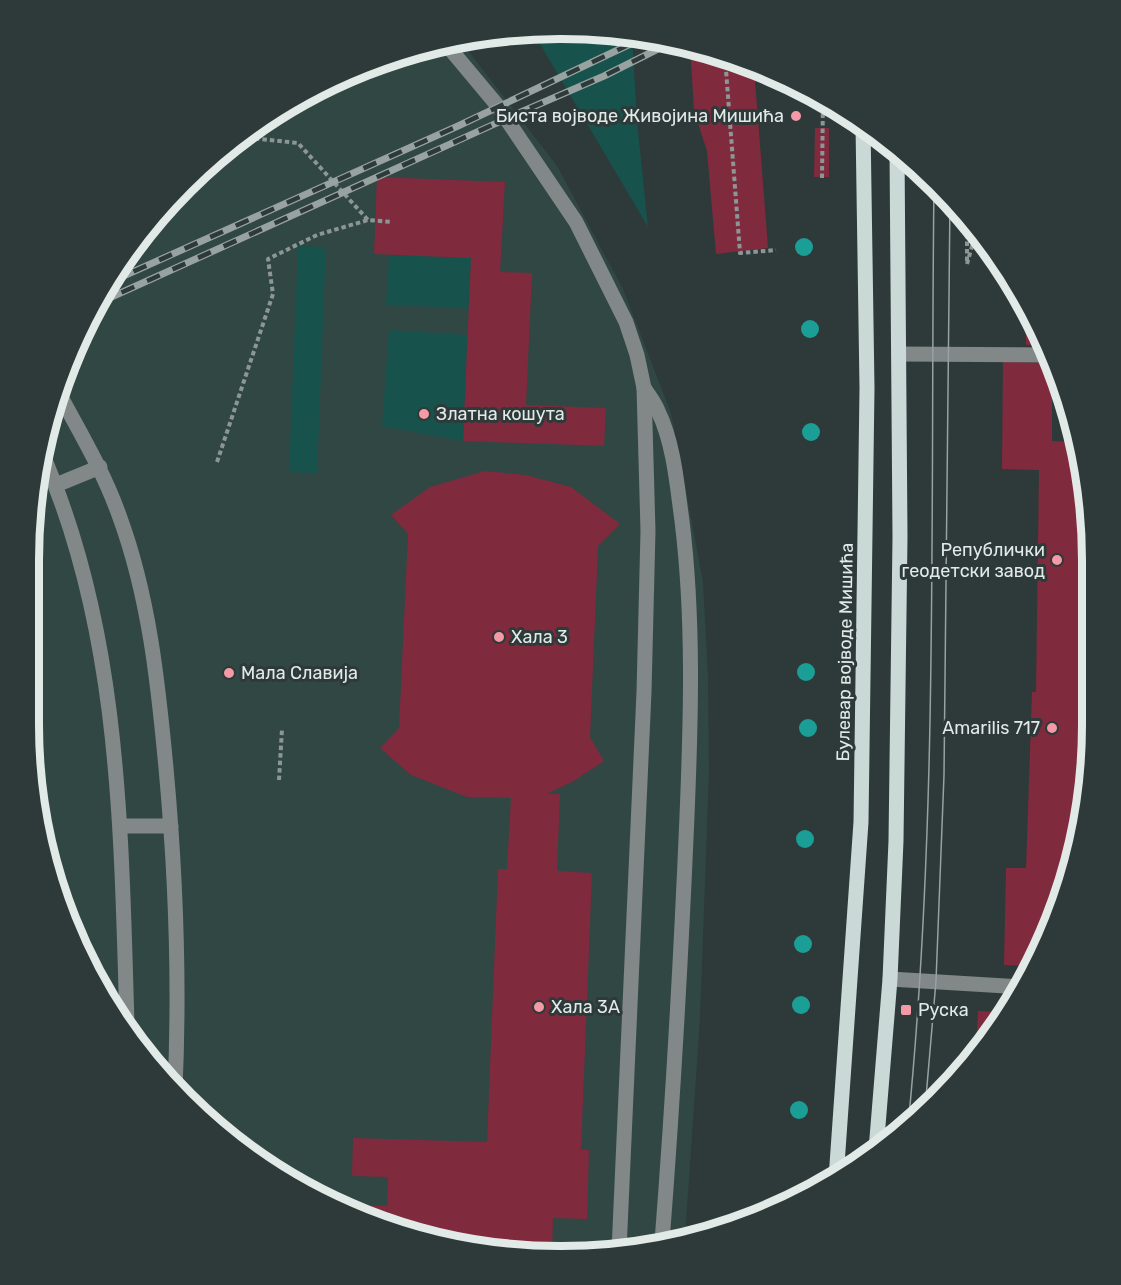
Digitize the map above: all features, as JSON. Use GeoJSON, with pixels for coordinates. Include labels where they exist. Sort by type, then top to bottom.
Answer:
{"type":"FeatureCollection","features":[{"type":"Feature","properties":{"kind":"main road","name":"Булевар војводе Мишића"},"geometry":{"type":"LineString","coordinates":[[837,1166],[861,822],[867,388],[863,136]]}},
{"type":"Feature","properties":{"kind":"main road"},"geometry":{"type":"LineString","coordinates":[[877,1139],[890,978],[896,841],[900,549],[897,162]]}},
{"type":"Feature","properties":{"kind":"street"},"geometry":{"type":"LineString","coordinates":[[452,51],[497,105],[576,222],[626,322],[644,387],[648,531],[644,692],[619,1243]]}},
{"type":"Feature","properties":{"kind":"street"},"geometry":{"type":"LineString","coordinates":[[899,354],[1039,355]]}},
{"type":"Feature","properties":{"kind":"street"},"geometry":{"type":"LineString","coordinates":[[644,387],[663,423],[670,447],[680,504],[686,559],[691,709],[683,917],[662,1236]]}},
{"type":"Feature","properties":{"kind":"street"},"geometry":{"type":"LineString","coordinates":[[64,403],[100,467],[122,525],[137,575],[153,646],[171,826],[177,927],[178,1016],[176,1076]]}},
{"type":"Feature","properties":{"kind":"street"},"geometry":{"type":"LineString","coordinates":[[48,466],[56,485],[92,604],[105,669],[121,826],[126,1012]]}},
{"type":"Feature","properties":{"kind":"street"},"geometry":{"type":"LineString","coordinates":[[56,485],[100,467]]}},
{"type":"Feature","properties":{"kind":"street"},"geometry":{"type":"LineString","coordinates":[[121,826],[171,826]]}},
{"type":"Feature","properties":{"kind":"street"},"geometry":{"type":"LineString","coordinates":[[890,978],[1011,986]]}},
{"type":"Feature","properties":{"kind":"path"},"geometry":{"type":"LineString","coordinates":[[726,66],[740,253],[776,250]]}},
{"type":"Feature","properties":{"kind":"path"},"geometry":{"type":"LineString","coordinates":[[822,178],[823,110]]}},
{"type":"Feature","properties":{"kind":"path"},"geometry":{"type":"LineString","coordinates":[[255,139],[298,143],[368,220]]}},
{"type":"Feature","properties":{"kind":"path"},"geometry":{"type":"LineString","coordinates":[[217,462],[273,294],[268,259],[317,235],[368,220],[392,222]]}},
{"type":"Feature","properties":{"kind":"path"},"geometry":{"type":"LineString","coordinates":[[967,234],[967,264],[973,242]]}},
{"type":"Feature","properties":{"kind":"path"},"geometry":{"type":"LineString","coordinates":[[279,780],[282,729]]}},
{"type":"Feature","properties":{"kind":"shaded area"},"geometry":{"type":"Polygon","coordinates":[[[466,48],[557,166],[623,289],[671,413],[703,582],[708,677],[709,771],[700,1018],[685,1230],[629,1242],[560,1246],[492,1242],[459,1236],[393,1218],[330,1192],[271,1158],[217,1117],[168,1068],[127,1014],[93,955],[67,892],[49,826],[40,759],[39,560],[43,492],[49,459],[67,393],[79,361],[109,300],[147,243],[168,217],[217,168],[271,127],[300,109],[361,79],[393,67],[466,48]]]}},
{"type":"Feature","properties":{"kind":"green space"},"geometry":{"type":"Polygon","coordinates":[[[538,40],[595,40],[632,44],[637,122],[648,227],[538,40]]]}},
{"type":"Feature","properties":{"kind":"green space"},"geometry":{"type":"Polygon","coordinates":[[[298,246],[326,247],[317,473],[289,472],[298,246]]]}},
{"type":"Feature","properties":{"kind":"green space"},"geometry":{"type":"Polygon","coordinates":[[[389,255],[471,258],[468,308],[386,305],[389,255]]]}},
{"type":"Feature","properties":{"kind":"green space"},"geometry":{"type":"Polygon","coordinates":[[[389,330],[467,335],[463,441],[382,426],[389,330]]]}},
{"type":"Feature","properties":{"kind":"building"},"geometry":{"type":"Polygon","coordinates":[[[691,56],[755,77],[768,248],[716,254],[707,151],[694,111],[691,56]]]}},
{"type":"Feature","properties":{"kind":"building"},"geometry":{"type":"Polygon","coordinates":[[[815,128],[829,128],[829,177],[814,177],[815,128]]]}},
{"type":"Feature","properties":{"kind":"building"},"geometry":{"type":"Polygon","coordinates":[[[377,177],[505,182],[500,272],[532,273],[526,405],[606,408],[604,446],[463,441],[471,258],[374,254],[377,177]]]}},
{"type":"Feature","properties":{"kind":"building"},"geometry":{"type":"Polygon","coordinates":[[[1026,325],[1035,345],[1026,345],[1026,325]]]}},
{"type":"Feature","properties":{"kind":"building"},"geometry":{"type":"Polygon","coordinates":[[[1003,362],[1043,363],[1052,388],[1052,441],[1068,442],[1077,489],[1077,518],[1080,518],[1081,759],[1078,793],[1064,859],[1042,924],[1022,966],[1004,965],[1006,868],[1026,868],[1032,692],[1036,692],[1039,470],[1002,469],[1003,362]]]}},
{"type":"Feature","properties":{"kind":"building"},"geometry":{"type":"Polygon","coordinates":[[[485,471],[526,475],[571,487],[620,524],[598,546],[590,737],[604,761],[572,782],[546,794],[560,794],[557,871],[592,873],[581,1150],[589,1150],[587,1219],[553,1218],[552,1246],[492,1242],[426,1228],[393,1218],[362,1206],[387,1206],[388,1177],[352,1176],[353,1138],[487,1142],[498,869],[507,869],[511,798],[467,797],[411,775],[380,748],[399,728],[408,534],[391,515],[430,487],[485,471]]]}},
{"type":"Feature","properties":{"kind":"building"},"geometry":{"type":"Polygon","coordinates":[[[978,1011],[995,1012],[994,1014],[977,1038],[978,1011]]]}},
{"type":"Feature","properties":{"kind":"tram line"},"geometry":{"type":"LineString","coordinates":[[909,1112],[925,892],[929,774],[934,197]]}},
{"type":"Feature","properties":{"kind":"tram line"},"geometry":{"type":"LineString","coordinates":[[926,1096],[936,981],[944,775],[950,214]]}},
{"type":"Feature","properties":{"kind":"railway"},"geometry":{"type":"LineString","coordinates":[[124,276],[458,126],[632,43]]}},
{"type":"Feature","properties":{"kind":"railway"},"geometry":{"type":"LineString","coordinates":[[111,297],[604,76],[659,48]]}},
{"type":"Feature","properties":{"kind":"place","name":"Биста војводе Живојина Мишића"},"geometry":{"type":"Point","coordinates":[796,116]}},
{"type":"Feature","properties":{"kind":"place","name":"Златна кошута"},"geometry":{"type":"Point","coordinates":[424,414]}},
{"type":"Feature","properties":{"kind":"place","name":"Републички геодетски завод"},"geometry":{"type":"Point","coordinates":[1057,560]}},
{"type":"Feature","properties":{"kind":"place","name":"Хала 3"},"geometry":{"type":"Point","coordinates":[499,637]}},
{"type":"Feature","properties":{"kind":"place","name":"Мала Славија"},"geometry":{"type":"Point","coordinates":[229,673]}},
{"type":"Feature","properties":{"kind":"place","name":"Amarilis 717"},"geometry":{"type":"Point","coordinates":[1052,728]}},
{"type":"Feature","properties":{"kind":"place","name":"Хала 3А"},"geometry":{"type":"Point","coordinates":[539,1007]}},
{"type":"Feature","properties":{"kind":"place","name":"Руска"},"geometry":{"type":"Point","coordinates":[906,1010]}}]}
